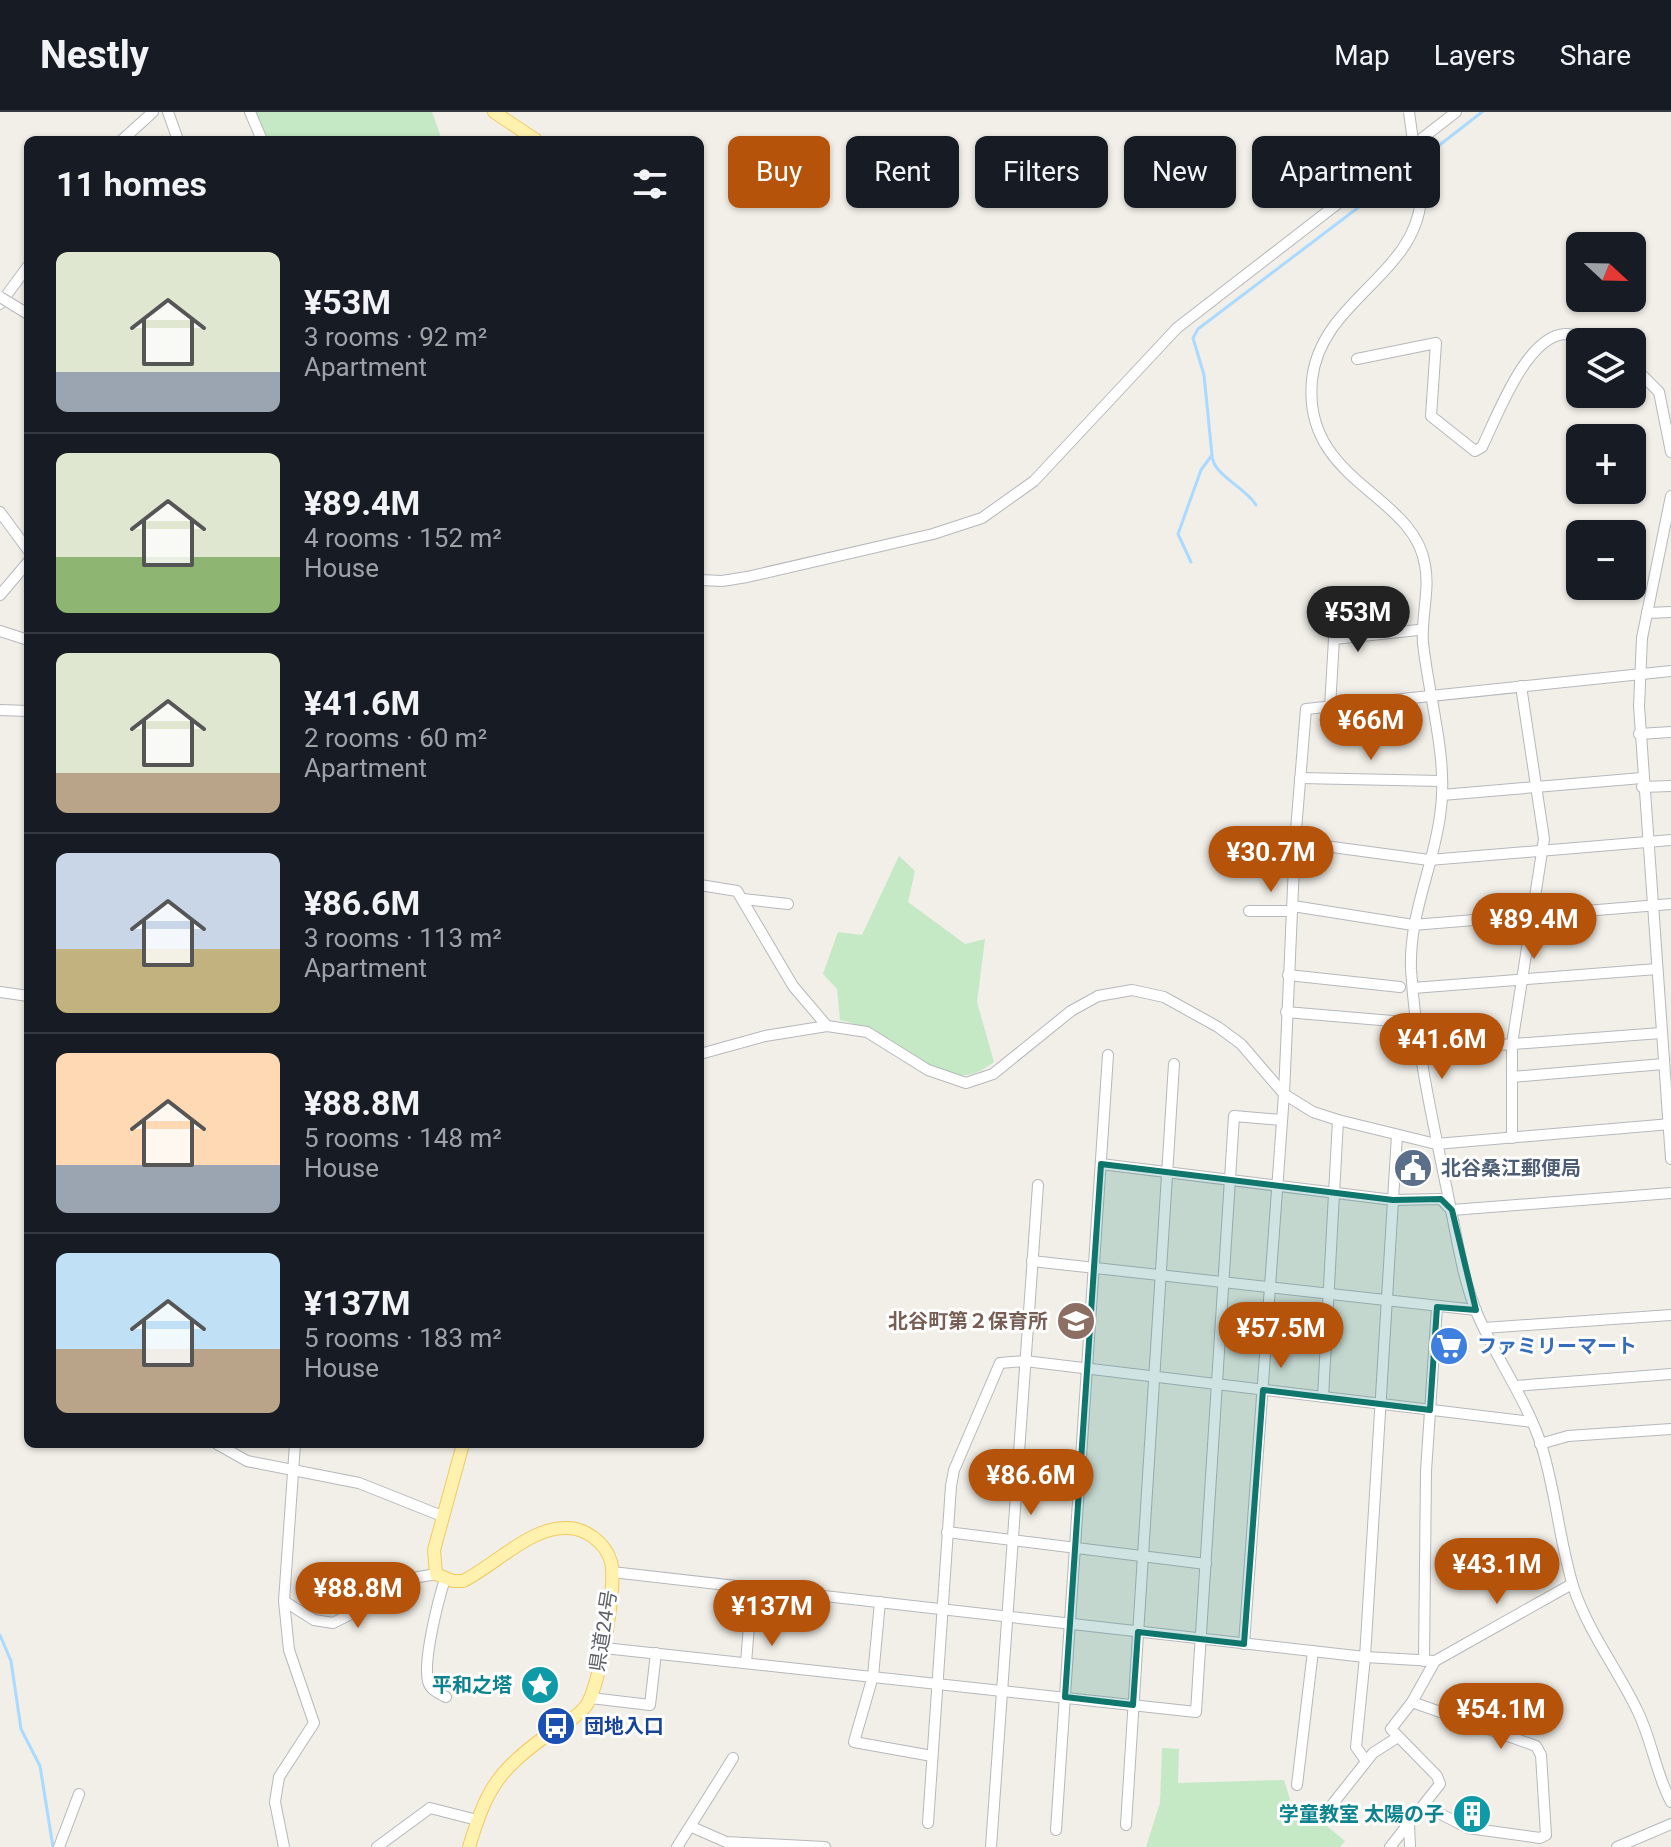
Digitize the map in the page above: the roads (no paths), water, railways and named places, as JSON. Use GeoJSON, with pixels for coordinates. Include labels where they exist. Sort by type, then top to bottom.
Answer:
{"type":"FeatureCollection","features":[{"type":"Feature","properties":{"kind":"main road"},"geometry":{"type":"LineString","coordinates":[[494,112],[530,136]]}},
{"type":"Feature","properties":{"kind":"main road"},"geometry":{"type":"LineString","coordinates":[[441,1577],[432,1558],[462,1448]]}},
{"type":"Feature","properties":{"kind":"main road","name":"県道24号"},"geometry":{"type":"LineString","coordinates":[[441,1577],[463,1581],[539,1534],[565,1528],[595,1539],[608,1555],[612,1572],[604,1648],[591,1698],[580,1713],[501,1772],[477,1820],[469,1847]]}},
{"type":"Feature","properties":{"kind":"street"},"geometry":{"type":"LineString","coordinates":[[126,136],[153,112]]}},
{"type":"Feature","properties":{"kind":"street"},"geometry":{"type":"LineString","coordinates":[[168,112],[177,136]]}},
{"type":"Feature","properties":{"kind":"street"},"geometry":{"type":"LineString","coordinates":[[250,112],[260,136]]}},
{"type":"Feature","properties":{"kind":"street"},"geometry":{"type":"LineString","coordinates":[[1409,112],[1421,199],[1413,237],[1402,254],[1345,310],[1319,350],[1312,382],[1314,415],[1327,446],[1345,471],[1405,524],[1418,542],[1426,566],[1423,631],[1442,795],[1413,925],[1413,988],[1436,1144],[1452,1210],[1459,1257],[1476,1310],[1515,1386],[1540,1444],[1572,1584],[1591,1628],[1638,1713],[1671,1802]]}},
{"type":"Feature","properties":{"kind":"street"},"geometry":{"type":"LineString","coordinates":[[704,580],[747,577],[933,534],[982,518],[1007,503],[1034,481],[1177,328],[1456,112]]}},
{"type":"Feature","properties":{"kind":"street"},"geometry":{"type":"LineString","coordinates":[[0,304],[24,271]]}},
{"type":"Feature","properties":{"kind":"street"},"geometry":{"type":"LineString","coordinates":[[0,297],[24,312]]}},
{"type":"Feature","properties":{"kind":"street"},"geometry":{"type":"LineString","coordinates":[[1357,359],[1436,343],[1431,416],[1475,451],[1482,447],[1509,392],[1535,351],[1551,338],[1566,335]]}},
{"type":"Feature","properties":{"kind":"street"},"geometry":{"type":"LineString","coordinates":[[1646,379],[1659,392],[1671,452]]}},
{"type":"Feature","properties":{"kind":"street"},"geometry":{"type":"LineString","coordinates":[[1659,392],[1671,386]]}},
{"type":"Feature","properties":{"kind":"street"},"geometry":{"type":"LineString","coordinates":[[1671,496],[1647,613],[1639,734],[1671,1159]]}},
{"type":"Feature","properties":{"kind":"street"},"geometry":{"type":"LineString","coordinates":[[0,512],[24,545]]}},
{"type":"Feature","properties":{"kind":"street"},"geometry":{"type":"LineString","coordinates":[[0,595],[24,567]]}},
{"type":"Feature","properties":{"kind":"street"},"geometry":{"type":"LineString","coordinates":[[1647,613],[1671,612]]}},
{"type":"Feature","properties":{"kind":"street"},"geometry":{"type":"LineString","coordinates":[[1330,707],[1334,639],[1418,630]]}},
{"type":"Feature","properties":{"kind":"street"},"geometry":{"type":"LineString","coordinates":[[0,631],[24,639]]}},
{"type":"Feature","properties":{"kind":"street"},"geometry":{"type":"LineString","coordinates":[[1244,1644],[1284,1094],[1295,842],[1306,709],[1671,671]]}},
{"type":"Feature","properties":{"kind":"street"},"geometry":{"type":"LineString","coordinates":[[1512,1138],[1512,1044],[1542,851],[1537,787],[1521,686]]}},
{"type":"Feature","properties":{"kind":"street"},"geometry":{"type":"LineString","coordinates":[[0,710],[24,711]]}},
{"type":"Feature","properties":{"kind":"street"},"geometry":{"type":"LineString","coordinates":[[1639,734],[1671,732]]}},
{"type":"Feature","properties":{"kind":"street"},"geometry":{"type":"LineString","coordinates":[[1300,778],[1441,781]]}},
{"type":"Feature","properties":{"kind":"street"},"geometry":{"type":"LineString","coordinates":[[1442,795],[1537,787],[1642,783],[1671,786]]}},
{"type":"Feature","properties":{"kind":"street"},"geometry":{"type":"LineString","coordinates":[[1295,842],[1429,860],[1671,840]]}},
{"type":"Feature","properties":{"kind":"street"},"geometry":{"type":"LineString","coordinates":[[704,885],[723,886],[737,891],[793,986],[815,1011],[822,1026]]}},
{"type":"Feature","properties":{"kind":"street"},"geometry":{"type":"LineString","coordinates":[[743,899],[788,904]]}},
{"type":"Feature","properties":{"kind":"street"},"geometry":{"type":"LineString","coordinates":[[1249,911],[1292,908],[1413,925],[1671,904]]}},
{"type":"Feature","properties":{"kind":"street"},"geometry":{"type":"LineString","coordinates":[[1413,988],[1657,969]]}},
{"type":"Feature","properties":{"kind":"street"},"geometry":{"type":"LineString","coordinates":[[1288,975],[1400,987]]}},
{"type":"Feature","properties":{"kind":"street"},"geometry":{"type":"LineString","coordinates":[[704,1053],[822,1026],[867,1032],[928,1070],[966,1083],[993,1074],[1071,1011],[1098,996],[1115,991],[1149,991],[1218,1027],[1241,1044],[1284,1094],[1313,1112],[1338,1120],[1436,1144],[1670,1124]]}},
{"type":"Feature","properties":{"kind":"street"},"geometry":{"type":"LineString","coordinates":[[0,992],[24,995]]}},
{"type":"Feature","properties":{"kind":"street"},"geometry":{"type":"LineString","coordinates":[[1286,1012],[1416,1023]]}},
{"type":"Feature","properties":{"kind":"street"},"geometry":{"type":"LineString","coordinates":[[1420,1051],[1661,1033]]}},
{"type":"Feature","properties":{"kind":"street"},"geometry":{"type":"LineString","coordinates":[[1056,1830],[1108,1055]]}},
{"type":"Feature","properties":{"kind":"street"},"geometry":{"type":"LineString","coordinates":[[1126,1825],[1174,1064]]}},
{"type":"Feature","properties":{"kind":"street"},"geometry":{"type":"LineString","coordinates":[[1512,1077],[1663,1064]]}},
{"type":"Feature","properties":{"kind":"street"},"geometry":{"type":"LineString","coordinates":[[604,1648],[1196,1712],[1234,1116],[1282,1120]]}},
{"type":"Feature","properties":{"kind":"street"},"geometry":{"type":"LineString","coordinates":[[1323,1397],[1338,1120]]}},
{"type":"Feature","properties":{"kind":"street"},"geometry":{"type":"LineString","coordinates":[[1366,1761],[1356,1747],[1365,1657],[1397,1135]]}},
{"type":"Feature","properties":{"kind":"street"},"geometry":{"type":"LineString","coordinates":[[1101,1164],[1278,1183],[1393,1200],[1441,1199],[1452,1210],[1671,1193]]}},
{"type":"Feature","properties":{"kind":"street"},"geometry":{"type":"LineString","coordinates":[[991,1847],[1038,1185]]}},
{"type":"Feature","properties":{"kind":"street"},"geometry":{"type":"LineString","coordinates":[[1032,1261],[1476,1310]]}},
{"type":"Feature","properties":{"kind":"street"},"geometry":{"type":"LineString","coordinates":[[1390,1847],[1440,1788],[1440,1780],[1391,1729],[1412,1702],[1429,1661],[1430,1410],[1437,1307]]}},
{"type":"Feature","properties":{"kind":"street"},"geometry":{"type":"LineString","coordinates":[[1484,1328],[1671,1315]]}},
{"type":"Feature","properties":{"kind":"street"},"geometry":{"type":"LineString","coordinates":[[928,1823],[947,1532],[954,1470],[994,1373],[1003,1361],[1087,1368],[1532,1422]]}},
{"type":"Feature","properties":{"kind":"street"},"geometry":{"type":"LineString","coordinates":[[1515,1386],[1671,1374]]}},
{"type":"Feature","properties":{"kind":"street"},"geometry":{"type":"LineString","coordinates":[[1540,1444],[1568,1436],[1671,1429]]}},
{"type":"Feature","properties":{"kind":"street"},"geometry":{"type":"LineString","coordinates":[[224,1448],[247,1461],[290,1472],[359,1483],[442,1516]]}},
{"type":"Feature","properties":{"kind":"street"},"geometry":{"type":"LineString","coordinates":[[284,1847],[275,1802],[279,1777],[314,1723],[289,1650],[284,1601],[290,1472],[294,1448]]}},
{"type":"Feature","properties":{"kind":"street"},"geometry":{"type":"LineString","coordinates":[[947,1532],[1206,1564]]}},
{"type":"Feature","properties":{"kind":"street"},"geometry":{"type":"LineString","coordinates":[[612,1572],[1244,1644],[1429,1661],[1572,1584]]}},
{"type":"Feature","properties":{"kind":"street"},"geometry":{"type":"LineString","coordinates":[[284,1601],[314,1620],[333,1623],[351,1614],[369,1594],[385,1583],[441,1577],[427,1677],[432,1689],[446,1697]]}},
{"type":"Feature","properties":{"kind":"street"},"geometry":{"type":"LineString","coordinates":[[746,1663],[752,1588]]}},
{"type":"Feature","properties":{"kind":"street"},"geometry":{"type":"LineString","coordinates":[[880,1602],[873,1676],[854,1742],[932,1756]]}},
{"type":"Feature","properties":{"kind":"street"},"geometry":{"type":"LineString","coordinates":[[1297,1785],[1313,1651]]}},
{"type":"Feature","properties":{"kind":"street"},"geometry":{"type":"LineString","coordinates":[[591,1698],[650,1705],[656,1653]]}},
{"type":"Feature","properties":{"kind":"street"},"geometry":{"type":"LineString","coordinates":[[1412,1702],[1536,1746],[1541,1755],[1546,1835],[1540,1838],[1468,1828],[1425,1806]]}},
{"type":"Feature","properties":{"kind":"street"},"geometry":{"type":"LineString","coordinates":[[1331,1806],[1366,1761],[1398,1737]]}},
{"type":"Feature","properties":{"kind":"street"},"geometry":{"type":"LineString","coordinates":[[677,1847],[733,1758]]}},
{"type":"Feature","properties":{"kind":"street"},"geometry":{"type":"LineString","coordinates":[[59,1847],[79,1794]]}},
{"type":"Feature","properties":{"kind":"street"},"geometry":{"type":"LineString","coordinates":[[377,1847],[430,1808],[477,1820]]}},
{"type":"Feature","properties":{"kind":"street"},"geometry":{"type":"LineString","coordinates":[[1409,1824],[1410,1847]]}},
{"type":"Feature","properties":{"kind":"street"},"geometry":{"type":"LineString","coordinates":[[1617,1847],[1671,1824]]}},
{"type":"Feature","properties":{"kind":"street"},"geometry":{"type":"LineString","coordinates":[[692,1827],[726,1842],[823,1847]]}},
{"type":"Feature","properties":{"kind":"waterway"},"geometry":{"type":"LineString","coordinates":[[1440,145],[1482,112]]}},
{"type":"Feature","properties":{"kind":"waterway"},"geometry":{"type":"LineString","coordinates":[[1191,562],[1178,534],[1201,470],[1212,455],[1204,375],[1193,338],[1198,329],[1358,208]]}},
{"type":"Feature","properties":{"kind":"waterway"},"geometry":{"type":"LineString","coordinates":[[1212,456],[1218,469],[1256,505]]}},
{"type":"Feature","properties":{"kind":"waterway"},"geometry":{"type":"LineString","coordinates":[[0,1635],[11,1661],[21,1729],[40,1766],[53,1847]]}},
{"type":"Feature","properties":{"kind":"place","name":"北谷桑江郵便局"},"geometry":{"type":"Point","coordinates":[1413,1168]}},
{"type":"Feature","properties":{"kind":"place","name":"北谷町第２保育所"},"geometry":{"type":"Point","coordinates":[1076,1321]}},
{"type":"Feature","properties":{"kind":"place","name":"ファミリーマート"},"geometry":{"type":"Point","coordinates":[1449,1346]}},
{"type":"Feature","properties":{"kind":"place","name":"平和之塔"},"geometry":{"type":"Point","coordinates":[540,1685]}},
{"type":"Feature","properties":{"kind":"place","name":"団地入口"},"geometry":{"type":"Point","coordinates":[556,1726]}},
{"type":"Feature","properties":{"kind":"place","name":"学童教室 太陽の子"},"geometry":{"type":"Point","coordinates":[1472,1814]}}]}
